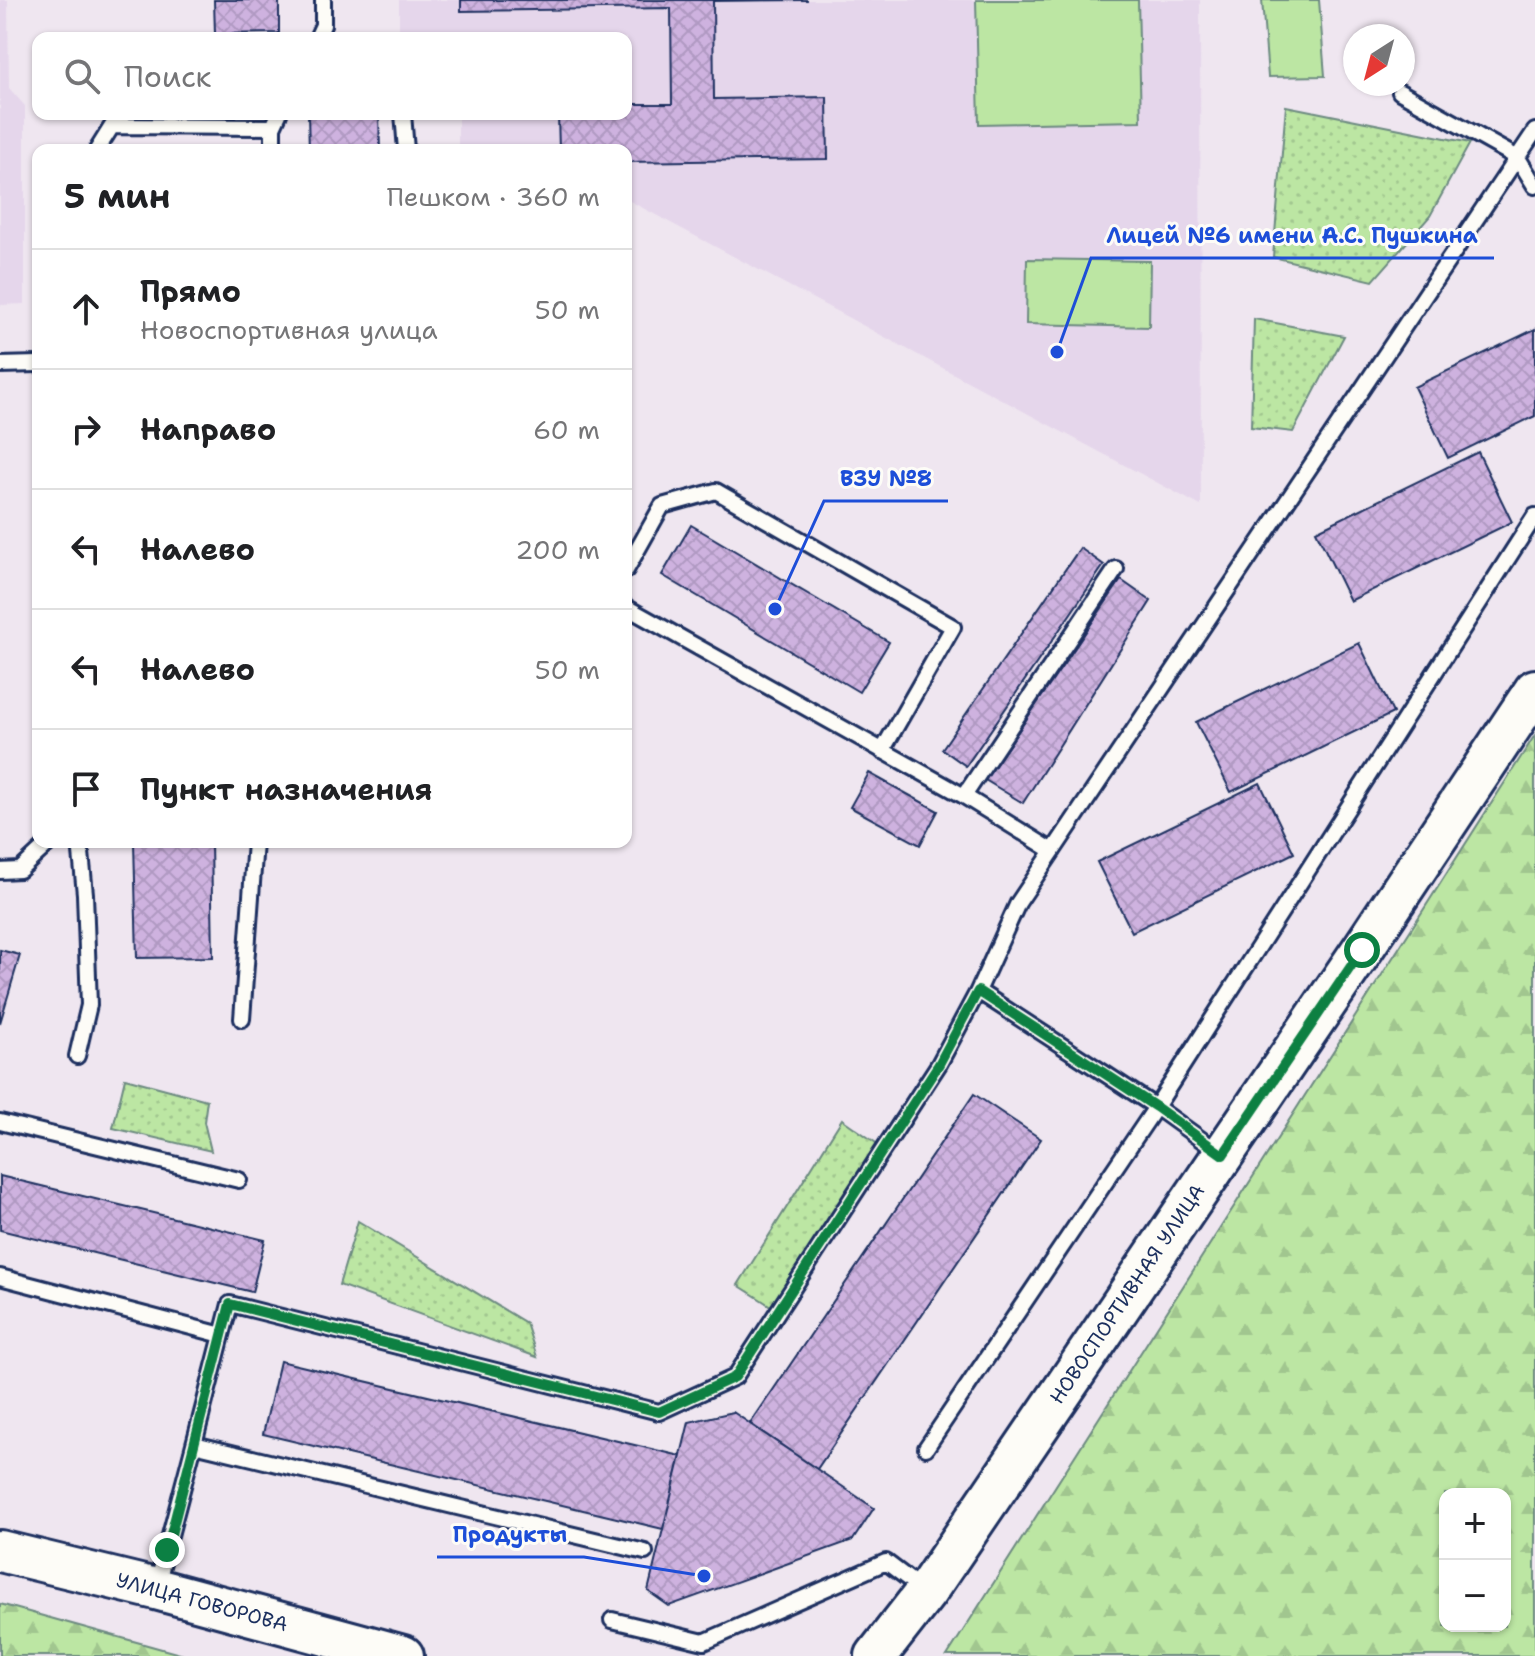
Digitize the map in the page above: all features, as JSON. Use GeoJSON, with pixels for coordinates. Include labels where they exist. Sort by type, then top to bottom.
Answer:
{"type":"FeatureCollection","features":[{"type":"Feature","properties":{"kind":"main road","name":"НОВОСПОРТИВНАЯ УЛИЦА"},"geometry":{"type":"LineString","coordinates":[[876,1656],[926,1592],[1535,690]]}},
{"type":"Feature","properties":{"kind":"main road","name":"УЛИЦА ГОВОРОВА"},"geometry":{"type":"LineString","coordinates":[[0,1551],[156,1589],[403,1656]]}},
{"type":"Feature","properties":{"kind":"lane"},"geometry":{"type":"LineString","coordinates":[[320,32],[323,25],[323,0]]}},
{"type":"Feature","properties":{"kind":"lane"},"geometry":{"type":"LineString","coordinates":[[1407,96],[1518,158],[1535,186]]}},
{"type":"Feature","properties":{"kind":"lane"},"geometry":{"type":"LineString","coordinates":[[101,144],[112,126],[276,120],[274,144]]}},
{"type":"Feature","properties":{"kind":"lane"},"geometry":{"type":"LineString","coordinates":[[404,120],[406,144]]}},
{"type":"Feature","properties":{"kind":"lane"},"geometry":{"type":"LineString","coordinates":[[156,1589],[230,1304],[659,1412],[735,1377],[939,1064],[978,991],[1018,903],[1535,131]]}},
{"type":"Feature","properties":{"kind":"lane"},"geometry":{"type":"LineString","coordinates":[[0,365],[32,364]]}},
{"type":"Feature","properties":{"kind":"lane"},"geometry":{"type":"LineString","coordinates":[[632,559],[662,506],[716,491],[953,627],[882,751]]}},
{"type":"Feature","properties":{"kind":"lane"},"geometry":{"type":"LineString","coordinates":[[926,1448],[1156,1107],[1535,516]]}},
{"type":"Feature","properties":{"kind":"lane"},"geometry":{"type":"LineString","coordinates":[[964,796],[1116,569]]}},
{"type":"Feature","properties":{"kind":"lane"},"geometry":{"type":"LineString","coordinates":[[632,610],[964,796],[1053,851]]}},
{"type":"Feature","properties":{"kind":"lane"},"geometry":{"type":"LineString","coordinates":[[0,871],[20,870],[44,848]]}},
{"type":"Feature","properties":{"kind":"lane"},"geometry":{"type":"LineString","coordinates":[[77,1056],[89,1005],[81,848]]}},
{"type":"Feature","properties":{"kind":"lane"},"geometry":{"type":"LineString","coordinates":[[242,1019],[255,848]]}},
{"type":"Feature","properties":{"kind":"lane"},"geometry":{"type":"LineString","coordinates":[[978,991],[1156,1107],[1223,1155]]}},
{"type":"Feature","properties":{"kind":"lane"},"geometry":{"type":"LineString","coordinates":[[0,1122],[239,1180]]}},
{"type":"Feature","properties":{"kind":"lane"},"geometry":{"type":"LineString","coordinates":[[0,1277],[222,1335]]}},
{"type":"Feature","properties":{"kind":"lane"},"geometry":{"type":"LineString","coordinates":[[194,1444],[645,1552]]}},
{"type":"Feature","properties":{"kind":"lane"},"geometry":{"type":"LineString","coordinates":[[612,1620],[705,1649],[886,1562],[926,1592]]}},
{"type":"Feature","properties":{"kind":"shaded area"},"geometry":{"type":"Polygon","coordinates":[[[0,0],[8,0],[9,88],[25,106],[25,304],[0,305],[0,0]]]}},
{"type":"Feature","properties":{"kind":"shaded area"},"geometry":{"type":"Polygon","coordinates":[[[399,0],[1200,0],[1201,506],[632,202],[632,144],[458,144],[458,120],[632,120],[632,32],[399,32],[399,0]]]}},
{"type":"Feature","properties":{"kind":"green space"},"geometry":{"type":"Polygon","coordinates":[[[976,0],[1138,0],[1141,121],[979,124],[976,0]]]}},
{"type":"Feature","properties":{"kind":"green space"},"geometry":{"type":"Polygon","coordinates":[[[1262,0],[1319,0],[1325,76],[1268,77],[1262,0]]]}},
{"type":"Feature","properties":{"kind":"green space"},"geometry":{"type":"Polygon","coordinates":[[[1286,106],[1470,143],[1430,216],[1373,281],[1273,257],[1286,106]]]}},
{"type":"Feature","properties":{"kind":"green space"},"geometry":{"type":"Polygon","coordinates":[[[1027,259],[1150,261],[1149,327],[1026,324],[1027,259]]]}},
{"type":"Feature","properties":{"kind":"green space"},"geometry":{"type":"Polygon","coordinates":[[[1254,319],[1344,336],[1293,432],[1251,427],[1254,319]]]}},
{"type":"Feature","properties":{"kind":"green space"},"geometry":{"type":"Polygon","coordinates":[[[1535,735],[1535,1656],[947,1656],[1535,735]]]}},
{"type":"Feature","properties":{"kind":"green space"},"geometry":{"type":"Polygon","coordinates":[[[125,1078],[207,1100],[204,1122],[211,1151],[113,1128],[125,1078]]]}},
{"type":"Feature","properties":{"kind":"green space"},"geometry":{"type":"Polygon","coordinates":[[[842,1119],[879,1145],[774,1308],[738,1285],[842,1119]]]}},
{"type":"Feature","properties":{"kind":"green space"},"geometry":{"type":"Polygon","coordinates":[[[358,1221],[526,1323],[537,1357],[339,1285],[358,1221]]]}},
{"type":"Feature","properties":{"kind":"green space"},"geometry":{"type":"Polygon","coordinates":[[[0,1604],[187,1656],[0,1656],[0,1604]]]}},
{"type":"Feature","properties":{"kind":"building"},"geometry":{"type":"Polygon","coordinates":[[[214,0],[279,0],[279,32],[215,32],[214,0]]]}},
{"type":"Feature","properties":{"kind":"building"},"geometry":{"type":"Polygon","coordinates":[[[461,0],[808,0],[713,1],[714,99],[827,97],[828,159],[632,162],[632,144],[559,144],[558,120],[632,120],[632,104],[672,104],[671,8],[461,11],[461,0]]]}},
{"type":"Feature","properties":{"kind":"building"},"geometry":{"type":"Polygon","coordinates":[[[308,120],[379,120],[380,144],[309,144],[308,120]]]}},
{"type":"Feature","properties":{"kind":"building"},"geometry":{"type":"Polygon","coordinates":[[[1535,329],[1535,416],[1448,458],[1414,387],[1535,329]]]}},
{"type":"Feature","properties":{"kind":"building"},"geometry":{"type":"Polygon","coordinates":[[[1478,452],[1512,522],[1350,601],[1316,531],[1478,452]]]}},
{"type":"Feature","properties":{"kind":"building"},"geometry":{"type":"Polygon","coordinates":[[[691,525],[889,642],[859,692],[662,575],[691,525]]]}},
{"type":"Feature","properties":{"kind":"building"},"geometry":{"type":"Polygon","coordinates":[[[1080,548],[1104,565],[966,766],[942,749],[1080,548]]]}},
{"type":"Feature","properties":{"kind":"building"},"geometry":{"type":"Polygon","coordinates":[[[1121,580],[1151,601],[1023,803],[985,780],[1121,580]]]}},
{"type":"Feature","properties":{"kind":"building"},"geometry":{"type":"Polygon","coordinates":[[[1359,643],[1393,713],[1231,792],[1196,722],[1359,643]]]}},
{"type":"Feature","properties":{"kind":"building"},"geometry":{"type":"Polygon","coordinates":[[[869,773],[938,811],[920,845],[850,807],[869,773]]]}},
{"type":"Feature","properties":{"kind":"building"},"geometry":{"type":"Polygon","coordinates":[[[1260,783],[1294,853],[1132,932],[1097,862],[1260,783]]]}},
{"type":"Feature","properties":{"kind":"building"},"geometry":{"type":"Polygon","coordinates":[[[134,848],[211,848],[213,957],[137,958],[134,848]]]}},
{"type":"Feature","properties":{"kind":"building"},"geometry":{"type":"Polygon","coordinates":[[[0,950],[20,955],[0,1023],[0,950]]]}},
{"type":"Feature","properties":{"kind":"building"},"geometry":{"type":"Polygon","coordinates":[[[974,1094],[1041,1139],[817,1469],[750,1424],[974,1094]]]}},
{"type":"Feature","properties":{"kind":"building"},"geometry":{"type":"Polygon","coordinates":[[[0,1176],[265,1240],[252,1292],[0,1230],[0,1176]]]}},
{"type":"Feature","properties":{"kind":"building"},"geometry":{"type":"Polygon","coordinates":[[[280,1361],[681,1456],[663,1529],[263,1434],[280,1361]]]}},
{"type":"Feature","properties":{"kind":"building"},"geometry":{"type":"Polygon","coordinates":[[[733,1412],[874,1508],[853,1540],[669,1606],[648,1591],[689,1422],[733,1412]]]}},
{"type":"Feature","properties":{"kind":"place","name":"Лицей №6 имени А.С. Пушкина"},"geometry":{"type":"Point","coordinates":[1057,352]}},
{"type":"Feature","properties":{"kind":"place","name":"ВЗУ №8"},"geometry":{"type":"Point","coordinates":[775,609]}},
{"type":"Feature","properties":{"kind":"place","name":"Продукты"},"geometry":{"type":"Point","coordinates":[704,1576]}},
{"type":"Feature","properties":{"kind":"route"},"geometry":{"type":"LineString","coordinates":[[167,1550],[230,1304],[659,1412],[735,1377],[939,1064],[978,991],[1156,1107],[1223,1155],[1362,950]]}}]}
